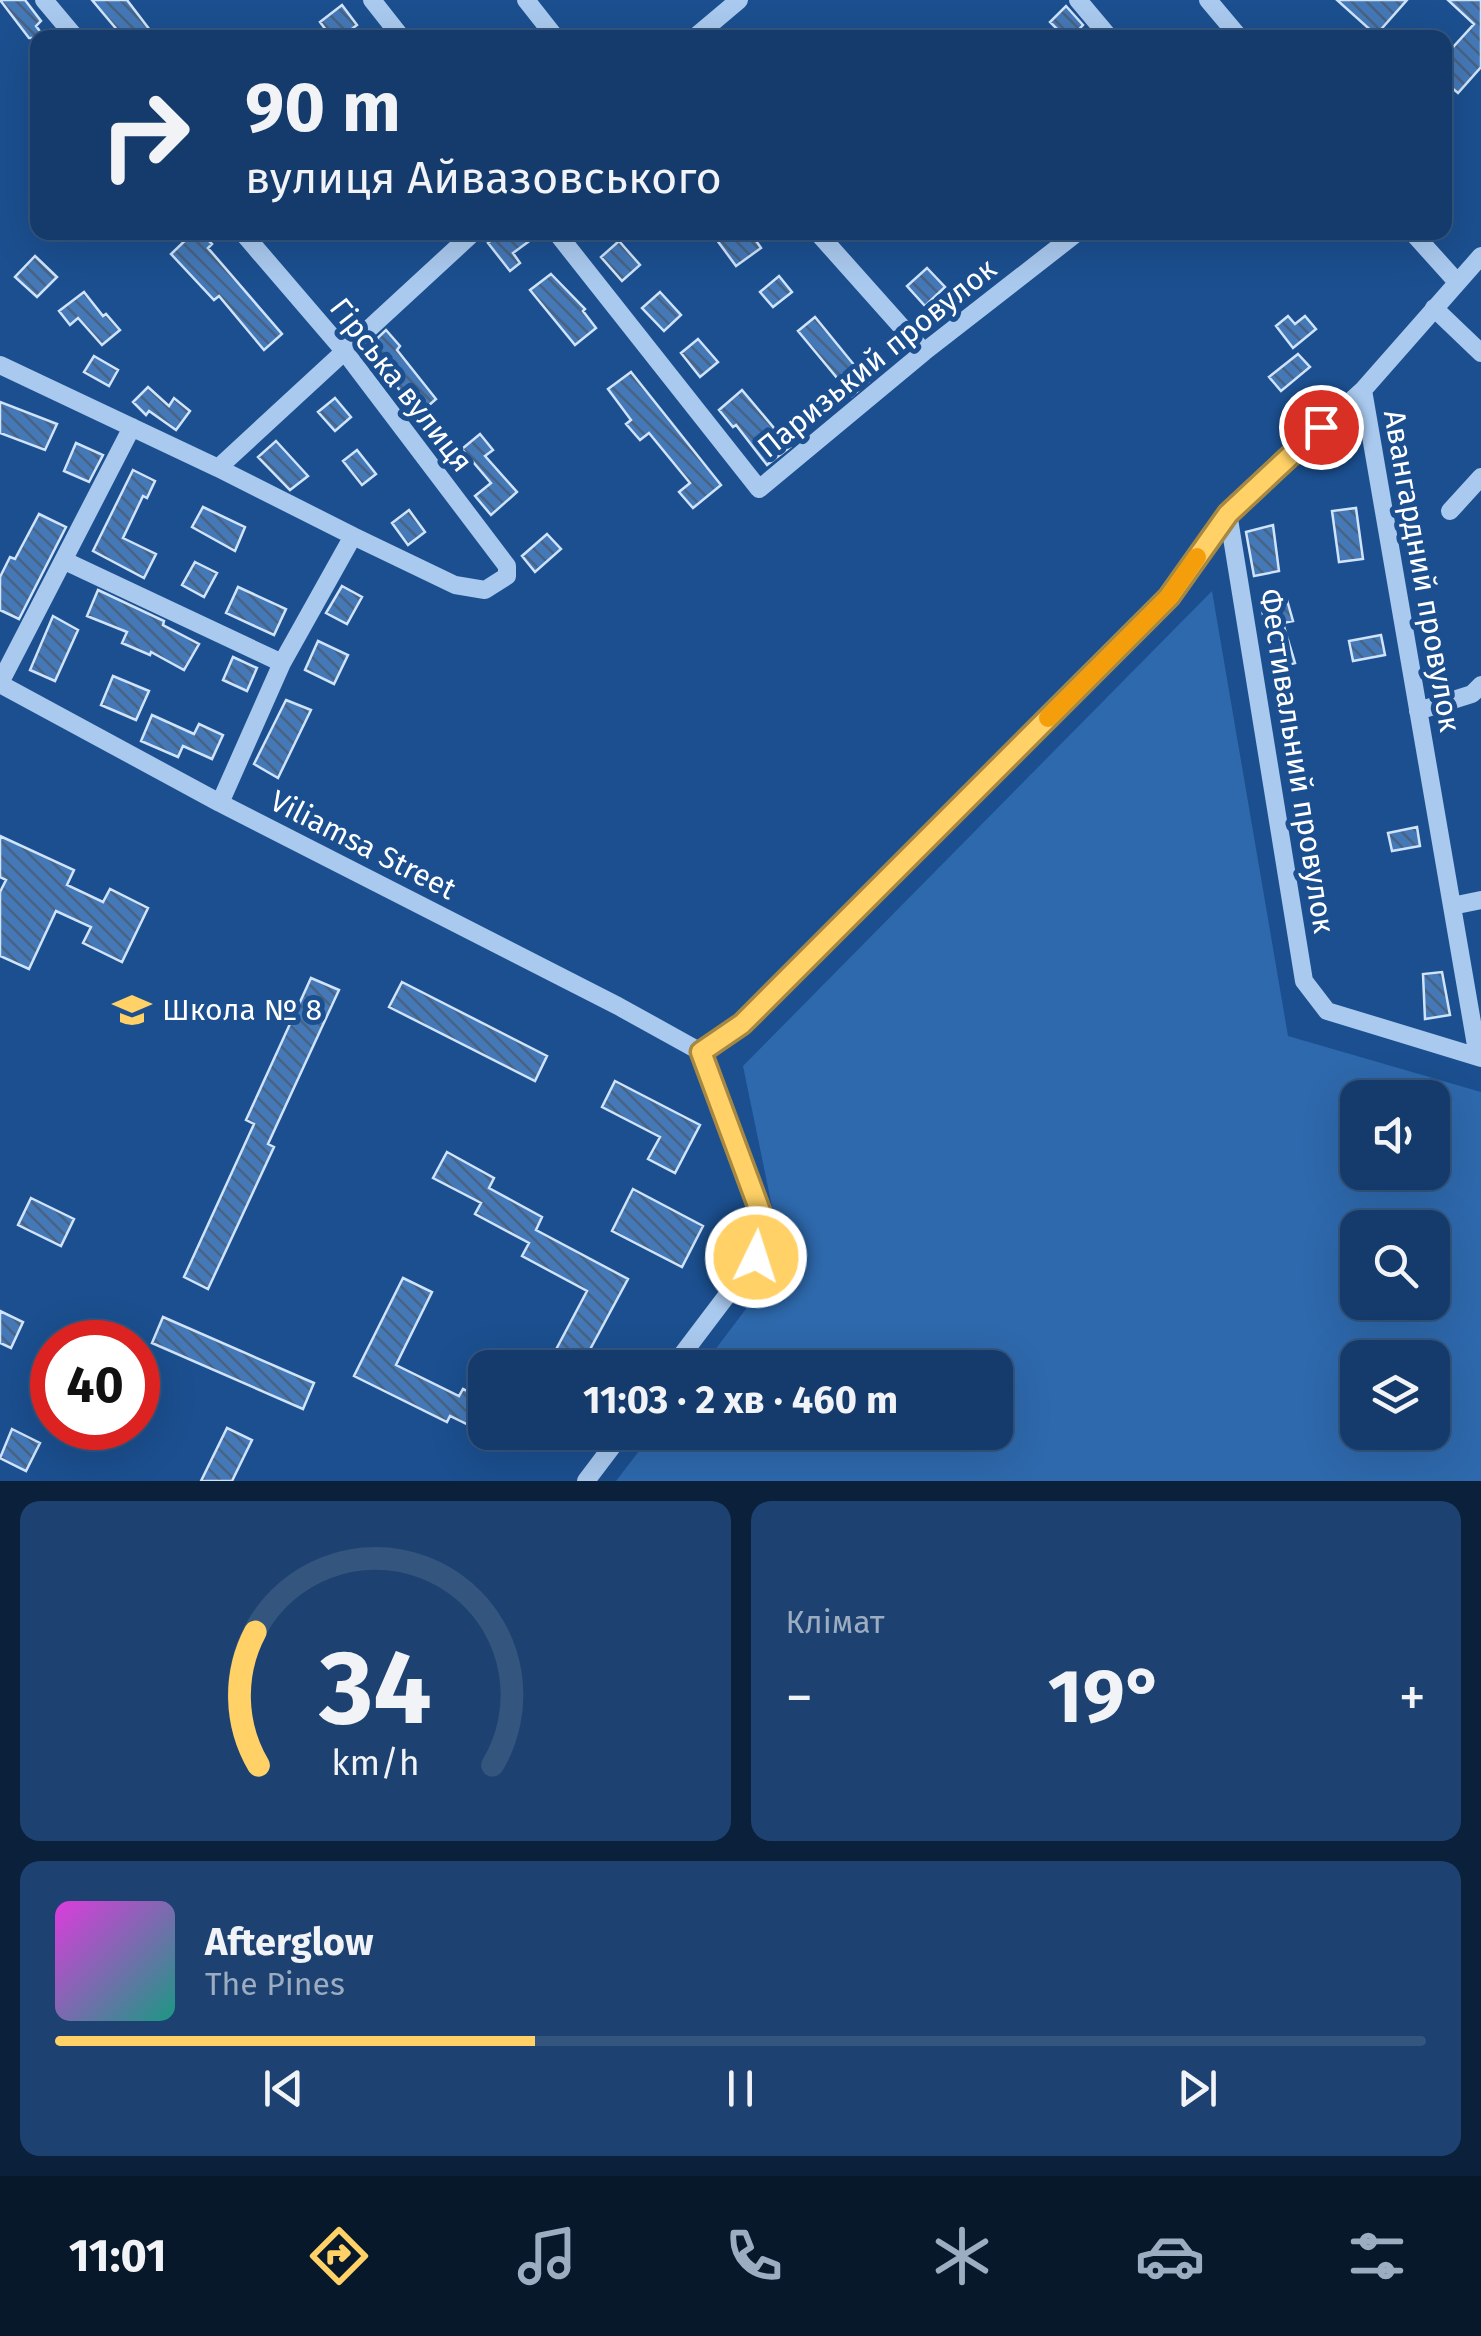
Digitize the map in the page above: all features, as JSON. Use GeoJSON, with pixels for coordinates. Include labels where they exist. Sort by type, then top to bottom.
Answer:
{"type":"FeatureCollection","features":[{"type":"Feature","properties":{"kind":"street"},"geometry":{"type":"LineString","coordinates":[[44,0],[69,30]]}},
{"type":"Feature","properties":{"kind":"street"},"geometry":{"type":"LineString","coordinates":[[372,0],[396,30]]}},
{"type":"Feature","properties":{"kind":"street"},"geometry":{"type":"LineString","coordinates":[[526,0],[550,30]]}},
{"type":"Feature","properties":{"kind":"street"},"geometry":{"type":"LineString","coordinates":[[703,30],[739,0]]}},
{"type":"Feature","properties":{"kind":"street"},"geometry":{"type":"LineString","coordinates":[[1078,0],[1103,30]]}},
{"type":"Feature","properties":{"kind":"street"},"geometry":{"type":"LineString","coordinates":[[1208,0],[1233,30]]}},
{"type":"Feature","properties":{"kind":"street","name":"Гірська вулиця"},"geometry":{"type":"LineString","coordinates":[[249,240],[344,352],[507,566],[507,576],[485,590],[456,585],[353,536]]}},
{"type":"Feature","properties":{"kind":"street"},"geometry":{"type":"LineString","coordinates":[[218,468],[465,240]]}},
{"type":"Feature","properties":{"kind":"street","name":"Паризький провулок"},"geometry":{"type":"LineString","coordinates":[[562,240],[758,489],[1068,240]]}},
{"type":"Feature","properties":{"kind":"street"},"geometry":{"type":"LineString","coordinates":[[825,240],[924,352]]}},
{"type":"Feature","properties":{"kind":"street"},"geometry":{"type":"LineString","coordinates":[[1419,240],[1457,282]]}},
{"type":"Feature","properties":{"kind":"street"},"geometry":{"type":"LineString","coordinates":[[686,1350],[756,1257],[763,1219],[701,1052],[742,1024],[1169,597],[1228,514],[1362,390],[1481,256]]}},
{"type":"Feature","properties":{"kind":"street"},"geometry":{"type":"LineString","coordinates":[[1434,308],[1481,353]]}},
{"type":"Feature","properties":{"kind":"street"},"geometry":{"type":"LineString","coordinates":[[0,364],[353,536],[282,663],[220,802]]}},
{"type":"Feature","properties":{"kind":"street","name":"Авангардний провулок"},"geometry":{"type":"LineString","coordinates":[[1362,390],[1479,1057]]}},
{"type":"Feature","properties":{"kind":"street"},"geometry":{"type":"LineString","coordinates":[[0,683],[132,427]]}},
{"type":"Feature","properties":{"kind":"street"},"geometry":{"type":"LineString","coordinates":[[1450,511],[1481,478]]}},
{"type":"Feature","properties":{"kind":"street","name":"Фестивальний провулок"},"geometry":{"type":"LineString","coordinates":[[1228,514],[1304,982],[1327,1011],[1479,1057]]}},
{"type":"Feature","properties":{"kind":"street"},"geometry":{"type":"LineString","coordinates":[[66,561],[282,663]]}},
{"type":"Feature","properties":{"kind":"street","name":"Viliamsa Street"},"geometry":{"type":"LineString","coordinates":[[0,683],[701,1052]]}},
{"type":"Feature","properties":{"kind":"street"},"geometry":{"type":"LineString","coordinates":[[1418,711],[1472,694],[1481,685]]}},
{"type":"Feature","properties":{"kind":"street"},"geometry":{"type":"LineString","coordinates":[[1452,906],[1481,900]]}},
{"type":"Feature","properties":{"kind":"street"},"geometry":{"type":"LineString","coordinates":[[586,1481],[609,1450]]}},
{"type":"Feature","properties":{"kind":"shaded area"},"geometry":{"type":"Polygon","coordinates":[[[1212,591],[1288,1036],[1440,1080],[1340,1080],[1340,1190],[1450,1190],[1450,1083],[1481,1092],[1481,1481],[616,1481],[640,1450],[1013,1450],[1013,1350],[715,1350],[783,1260],[743,1066],[1212,591]]]}},
{"type":"Feature","properties":{"kind":"building"},"geometry":{"type":"Polygon","coordinates":[[[0,0],[25,0],[41,21],[36,26],[39,30],[30,30],[29,38],[0,0]]]}},
{"type":"Feature","properties":{"kind":"building"},"geometry":{"type":"Polygon","coordinates":[[[92,0],[127,0],[150,30],[117,30],[92,0]]]}},
{"type":"Feature","properties":{"kind":"building"},"geometry":{"type":"Polygon","coordinates":[[[1337,0],[1407,0],[1380,30],[1370,30],[1337,0]]]}},
{"type":"Feature","properties":{"kind":"building"},"geometry":{"type":"Polygon","coordinates":[[[1448,0],[1481,0],[1481,67],[1458,93],[1452,88],[1452,48],[1474,24],[1448,0]]]}},
{"type":"Feature","properties":{"kind":"building"},"geometry":{"type":"Polygon","coordinates":[[[342,5],[357,25],[350,30],[326,30],[320,22],[342,5]]]}},
{"type":"Feature","properties":{"kind":"building"},"geometry":{"type":"Polygon","coordinates":[[[1066,6],[1083,25],[1078,30],[1058,30],[1050,22],[1066,6]]]}},
{"type":"Feature","properties":{"kind":"building"},"geometry":{"type":"Polygon","coordinates":[[[186,240],[208,240],[212,244],[208,248],[282,334],[264,350],[219,296],[214,300],[171,254],[186,240]]]}},
{"type":"Feature","properties":{"kind":"building"},"geometry":{"type":"Polygon","coordinates":[[[717,240],[756,240],[761,248],[736,266],[717,240]]]}},
{"type":"Feature","properties":{"kind":"building"},"geometry":{"type":"Polygon","coordinates":[[[619,241],[640,265],[622,281],[601,257],[619,241]]]}},
{"type":"Feature","properties":{"kind":"building"},"geometry":{"type":"Polygon","coordinates":[[[528,242],[513,253],[520,263],[510,271],[488,243],[528,242]]]}},
{"type":"Feature","properties":{"kind":"building"},"geometry":{"type":"Polygon","coordinates":[[[35,256],[57,277],[37,297],[15,277],[35,256]]]}},
{"type":"Feature","properties":{"kind":"building"},"geometry":{"type":"Polygon","coordinates":[[[927,268],[945,287],[925,306],[907,286],[927,268]]]}},
{"type":"Feature","properties":{"kind":"building"},"geometry":{"type":"Polygon","coordinates":[[[551,274],[585,309],[596,328],[575,345],[530,290],[551,274]]]}},
{"type":"Feature","properties":{"kind":"building"},"geometry":{"type":"Polygon","coordinates":[[[779,276],[792,292],[773,307],[760,292],[779,276]]]}},
{"type":"Feature","properties":{"kind":"building"},"geometry":{"type":"Polygon","coordinates":[[[84,292],[120,330],[102,345],[78,318],[70,325],[59,311],[84,292]]]}},
{"type":"Feature","properties":{"kind":"building"},"geometry":{"type":"Polygon","coordinates":[[[660,292],[681,315],[664,331],[642,308],[660,292]]]}},
{"type":"Feature","properties":{"kind":"building"},"geometry":{"type":"Polygon","coordinates":[[[1288,316],[1295,324],[1305,316],[1316,329],[1293,348],[1276,326],[1288,316]]]}},
{"type":"Feature","properties":{"kind":"building"},"geometry":{"type":"Polygon","coordinates":[[[815,317],[868,382],[852,396],[798,331],[815,317]]]}},
{"type":"Feature","properties":{"kind":"building"},"geometry":{"type":"Polygon","coordinates":[[[386,330],[436,399],[419,414],[368,347],[386,330]]]}},
{"type":"Feature","properties":{"kind":"building"},"geometry":{"type":"Polygon","coordinates":[[[698,339],[718,362],[700,377],[681,353],[698,339]]]}},
{"type":"Feature","properties":{"kind":"building"},"geometry":{"type":"Polygon","coordinates":[[[1298,354],[1310,367],[1281,391],[1269,377],[1298,354]]]}},
{"type":"Feature","properties":{"kind":"building"},"geometry":{"type":"Polygon","coordinates":[[[94,356],[118,370],[109,386],[84,372],[94,356]]]}},
{"type":"Feature","properties":{"kind":"building"},"geometry":{"type":"Polygon","coordinates":[[[631,372],[721,485],[693,508],[679,492],[690,483],[649,433],[640,440],[626,424],[631,420],[608,389],[631,372]]]}},
{"type":"Feature","properties":{"kind":"building"},"geometry":{"type":"Polygon","coordinates":[[[148,387],[169,406],[174,398],[190,411],[176,430],[149,411],[146,415],[133,402],[148,387]]]}},
{"type":"Feature","properties":{"kind":"building"},"geometry":{"type":"Polygon","coordinates":[[[742,390],[790,447],[767,465],[719,410],[742,390]]]}},
{"type":"Feature","properties":{"kind":"building"},"geometry":{"type":"Polygon","coordinates":[[[335,398],[351,417],[335,431],[318,412],[335,398]]]}},
{"type":"Feature","properties":{"kind":"building"},"geometry":{"type":"Polygon","coordinates":[[[0,402],[57,424],[45,450],[0,433],[0,402]]]}},
{"type":"Feature","properties":{"kind":"building"},"geometry":{"type":"Polygon","coordinates":[[[480,434],[493,450],[485,456],[517,492],[491,515],[475,496],[491,483],[462,449],[480,434]]]}},
{"type":"Feature","properties":{"kind":"building"},"geometry":{"type":"Polygon","coordinates":[[[276,441],[308,476],[290,490],[258,457],[276,441]]]}},
{"type":"Feature","properties":{"kind":"building"},"geometry":{"type":"Polygon","coordinates":[[[76,443],[103,455],[89,482],[64,471],[76,443]]]}},
{"type":"Feature","properties":{"kind":"building"},"geometry":{"type":"Polygon","coordinates":[[[357,450],[376,474],[362,485],[343,461],[357,450]]]}},
{"type":"Feature","properties":{"kind":"building"},"geometry":{"type":"Polygon","coordinates":[[[133,470],[155,481],[147,498],[143,496],[123,538],[156,554],[144,578],[93,551],[133,470]]]}},
{"type":"Feature","properties":{"kind":"building"},"geometry":{"type":"Polygon","coordinates":[[[203,507],[245,527],[235,551],[192,527],[203,507]]]}},
{"type":"Feature","properties":{"kind":"building"},"geometry":{"type":"Polygon","coordinates":[[[1356,508],[1363,559],[1339,562],[1332,511],[1356,508]]]}},
{"type":"Feature","properties":{"kind":"building"},"geometry":{"type":"Polygon","coordinates":[[[409,510],[425,532],[408,545],[392,523],[409,510]]]}},
{"type":"Feature","properties":{"kind":"building"},"geometry":{"type":"Polygon","coordinates":[[[39,514],[66,527],[19,619],[0,610],[0,577],[10,557],[15,559],[39,514]]]}},
{"type":"Feature","properties":{"kind":"building"},"geometry":{"type":"Polygon","coordinates":[[[1273,525],[1279,571],[1254,576],[1246,532],[1273,525]]]}},
{"type":"Feature","properties":{"kind":"building"},"geometry":{"type":"Polygon","coordinates":[[[547,534],[561,549],[535,572],[522,556],[547,534]]]}},
{"type":"Feature","properties":{"kind":"building"},"geometry":{"type":"Polygon","coordinates":[[[195,562],[217,573],[204,597],[182,585],[195,562]]]}},
{"type":"Feature","properties":{"kind":"building"},"geometry":{"type":"Polygon","coordinates":[[[342,586],[362,597],[347,624],[326,613],[342,586]]]}},
{"type":"Feature","properties":{"kind":"building"},"geometry":{"type":"Polygon","coordinates":[[[238,587],[286,609],[274,635],[226,613],[238,587]]]}},
{"type":"Feature","properties":{"kind":"building"},"geometry":{"type":"Polygon","coordinates":[[[98,590],[164,621],[163,625],[199,644],[184,670],[151,652],[150,655],[122,643],[127,632],[87,616],[98,590]]]}},
{"type":"Feature","properties":{"kind":"building"},"geometry":{"type":"Polygon","coordinates":[[[1287,600],[1293,621],[1283,623],[1295,663],[1275,668],[1261,606],[1287,600]]]}},
{"type":"Feature","properties":{"kind":"building"},"geometry":{"type":"Polygon","coordinates":[[[53,616],[78,630],[55,681],[30,670],[53,616]]]}},
{"type":"Feature","properties":{"kind":"building"},"geometry":{"type":"Polygon","coordinates":[[[1381,635],[1385,655],[1353,661],[1349,641],[1381,635]]]}},
{"type":"Feature","properties":{"kind":"building"},"geometry":{"type":"Polygon","coordinates":[[[318,641],[348,655],[334,684],[305,670],[318,641]]]}},
{"type":"Feature","properties":{"kind":"building"},"geometry":{"type":"Polygon","coordinates":[[[233,657],[257,668],[247,691],[223,680],[233,657]]]}},
{"type":"Feature","properties":{"kind":"building"},"geometry":{"type":"Polygon","coordinates":[[[113,676],[149,691],[136,720],[101,705],[113,676]]]}},
{"type":"Feature","properties":{"kind":"building"},"geometry":{"type":"Polygon","coordinates":[[[286,700],[311,710],[278,778],[254,764],[286,700]]]}},
{"type":"Feature","properties":{"kind":"building"},"geometry":{"type":"Polygon","coordinates":[[[152,715],[194,734],[199,724],[223,735],[212,759],[183,746],[178,757],[141,741],[152,715]]]}},
{"type":"Feature","properties":{"kind":"building"},"geometry":{"type":"Polygon","coordinates":[[[1417,827],[1420,846],[1392,851],[1388,833],[1417,827]]]}},
{"type":"Feature","properties":{"kind":"building"},"geometry":{"type":"Polygon","coordinates":[[[0,836],[74,870],[67,885],[103,902],[110,889],[148,908],[122,962],[83,943],[91,927],[56,911],[29,969],[0,956],[0,892],[6,880],[0,877],[0,836]]]}},
{"type":"Feature","properties":{"kind":"building"},"geometry":{"type":"Polygon","coordinates":[[[1442,972],[1450,1015],[1425,1019],[1423,974],[1442,972]]]}},
{"type":"Feature","properties":{"kind":"building"},"geometry":{"type":"Polygon","coordinates":[[[311,978],[339,990],[268,1144],[274,1147],[208,1289],[184,1277],[254,1124],[246,1120],[311,978]]]}},
{"type":"Feature","properties":{"kind":"building"},"geometry":{"type":"Polygon","coordinates":[[[402,982],[547,1056],[535,1081],[389,1007],[402,982]]]}},
{"type":"Feature","properties":{"kind":"building"},"geometry":{"type":"Polygon","coordinates":[[[615,1081],[700,1125],[675,1173],[648,1159],[660,1137],[602,1107],[615,1081]]]}},
{"type":"Feature","properties":{"kind":"building"},"geometry":{"type":"Polygon","coordinates":[[[447,1152],[494,1178],[489,1188],[542,1217],[536,1230],[628,1279],[590,1350],[556,1350],[587,1291],[522,1256],[529,1243],[475,1214],[481,1203],[433,1178],[447,1152]]]}},
{"type":"Feature","properties":{"kind":"building"},"geometry":{"type":"Polygon","coordinates":[[[633,1189],[703,1226],[682,1267],[612,1231],[633,1189]]]}},
{"type":"Feature","properties":{"kind":"building"},"geometry":{"type":"Polygon","coordinates":[[[31,1198],[74,1219],[61,1246],[18,1225],[31,1198]]]}},
{"type":"Feature","properties":{"kind":"building"},"geometry":{"type":"Polygon","coordinates":[[[403,1278],[432,1292],[396,1365],[459,1396],[463,1389],[468,1392],[468,1425],[450,1416],[447,1422],[354,1376],[403,1278]]]}},
{"type":"Feature","properties":{"kind":"building"},"geometry":{"type":"Polygon","coordinates":[[[0,1311],[23,1322],[11,1348],[0,1343],[0,1311]]]}},
{"type":"Feature","properties":{"kind":"building"},"geometry":{"type":"Polygon","coordinates":[[[163,1317],[314,1383],[303,1409],[160,1346],[163,1317]]]}},
{"type":"Feature","properties":{"kind":"building"},"geometry":{"type":"Polygon","coordinates":[[[227,1428],[252,1440],[232,1481],[201,1481],[227,1428]]]}},
{"type":"Feature","properties":{"kind":"building"},"geometry":{"type":"Polygon","coordinates":[[[12,1429],[30,1438],[30,1450],[36,1450],[26,1471],[0,1458],[12,1429]]]}},
{"type":"Feature","properties":{"kind":"slow traffic"},"geometry":{"type":"LineString","coordinates":[[1048,718],[1169,597],[1197,557]]}},
{"type":"Feature","properties":{"kind":"place","name":"Школа № 8"},"geometry":{"type":"Point","coordinates":[132,1010]}},
{"type":"Feature","properties":{"kind":"route"},"geometry":{"type":"LineString","coordinates":[[756,1257],[763,1219],[701,1052],[742,1024],[1169,597],[1228,514],[1321,427]]}}]}
